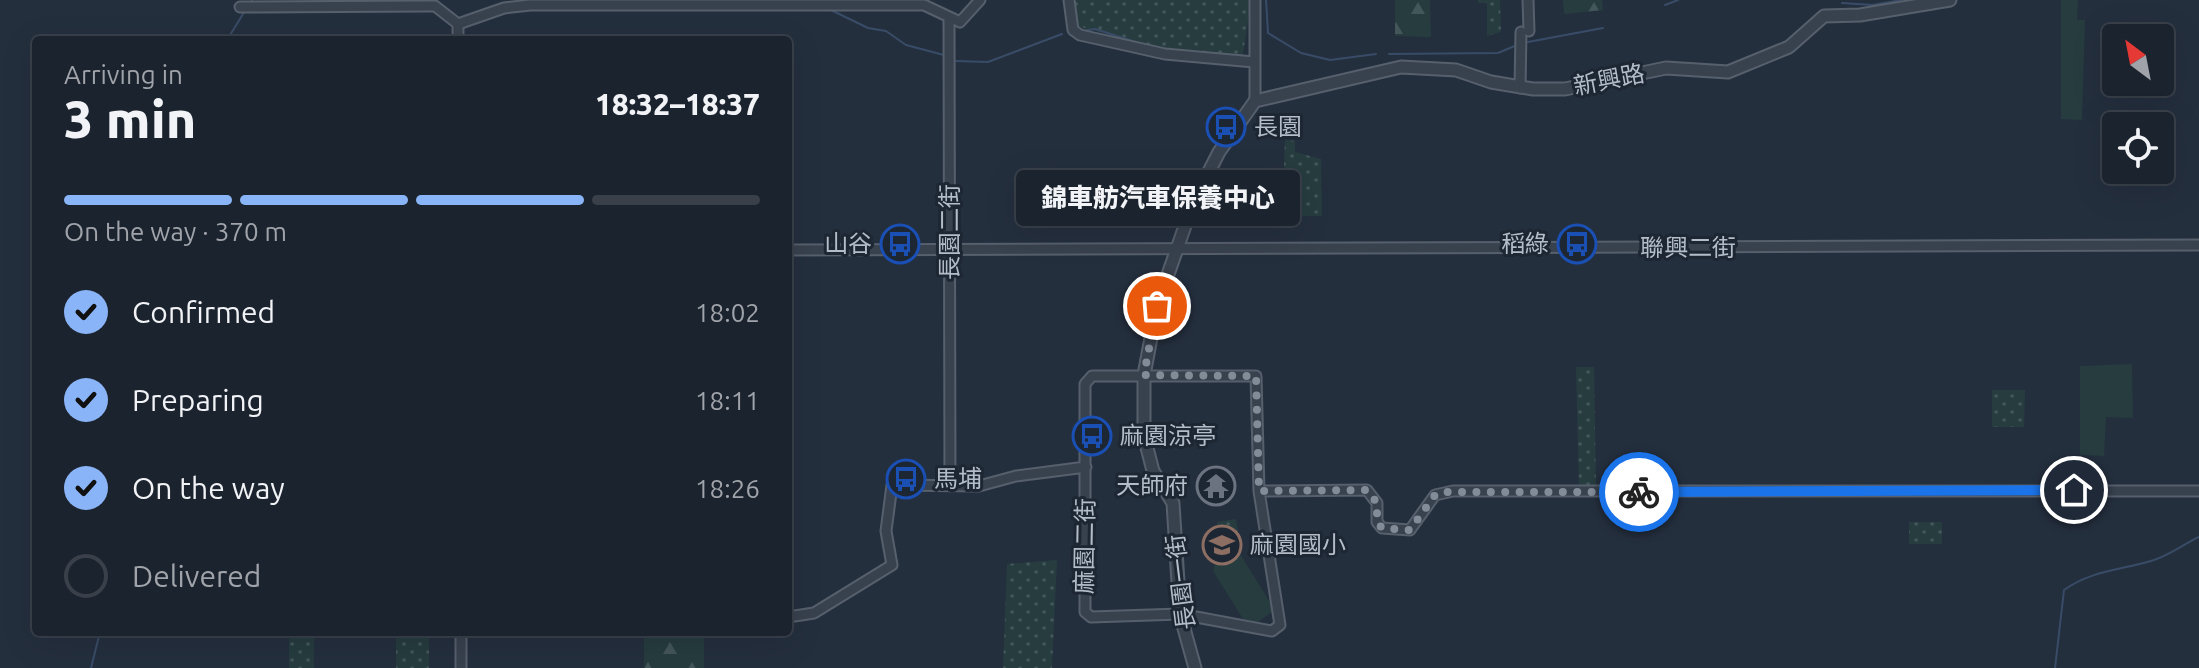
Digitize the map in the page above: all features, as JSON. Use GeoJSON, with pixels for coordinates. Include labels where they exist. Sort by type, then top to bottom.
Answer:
{"type":"FeatureCollection","features":[{"type":"Feature","properties":{"kind":"street"},"geometry":{"type":"LineString","coordinates":[[458,24],[504,8],[530,5],[928,5],[949,19],[964,21],[980,0]]}},
{"type":"Feature","properties":{"kind":"street"},"geometry":{"type":"LineString","coordinates":[[1069,0],[1073,30],[1080,35],[1165,54],[1254,62]]}},
{"type":"Feature","properties":{"kind":"street"},"geometry":{"type":"LineString","coordinates":[[1255,0],[1255,101]]}},
{"type":"Feature","properties":{"kind":"street"},"geometry":{"type":"LineString","coordinates":[[1520,88],[1528,0]]}},
{"type":"Feature","properties":{"kind":"street","name":"新興路"},"geometry":{"type":"LineString","coordinates":[[1255,101],[1401,67],[1456,70],[1520,88],[1565,89],[1666,68],[1728,72],[1789,47],[1824,16],[1860,15],[1950,0]]}},
{"type":"Feature","properties":{"kind":"street"},"geometry":{"type":"LineString","coordinates":[[240,7],[435,6],[458,24]]}},
{"type":"Feature","properties":{"kind":"street","name":"長園二街"},"geometry":{"type":"LineString","coordinates":[[949,19],[950,486]]}},
{"type":"Feature","properties":{"kind":"street"},"geometry":{"type":"LineString","coordinates":[[458,24],[458,36]]}},
{"type":"Feature","properties":{"kind":"street","name":"長園一街"},"geometry":{"type":"LineString","coordinates":[[1195,668],[1180,614],[1173,503],[1153,471],[1144,436],[1144,375],[1157,306],[1177,248],[1219,152],[1255,101]]}},
{"type":"Feature","properties":{"kind":"street","name":"聯興二街"},"geometry":{"type":"LineString","coordinates":[[792,250],[2199,245]]}},
{"type":"Feature","properties":{"kind":"street"},"geometry":{"type":"LineString","coordinates":[[1086,467],[1087,378],[1256,376],[1259,491],[1367,490],[1377,503],[1377,522],[1382,528],[1392,530],[1410,530],[1435,495],[1442,492],[2199,491]]}},
{"type":"Feature","properties":{"kind":"street","name":"麻園二街"},"geometry":{"type":"LineString","coordinates":[[792,616],[814,613],[892,565],[886,531],[892,485],[979,486],[1016,476],[1086,467],[1085,612],[1091,617],[1180,614],[1272,631],[1280,625],[1259,491]]}},
{"type":"Feature","properties":{"kind":"street"},"geometry":{"type":"LineString","coordinates":[[461,636],[461,668]]}},
{"type":"Feature","properties":{"kind":"green space"},"geometry":{"type":"Polygon","coordinates":[[[1073,0],[1251,0],[1243,54],[1241,57],[1200,50],[1163,49],[1073,25],[1073,0]]]}},
{"type":"Feature","properties":{"kind":"green space"},"geometry":{"type":"Polygon","coordinates":[[[1395,0],[1430,0],[1431,37],[1395,36],[1395,0]]]}},
{"type":"Feature","properties":{"kind":"green space"},"geometry":{"type":"Polygon","coordinates":[[[1478,0],[1500,0],[1501,32],[1487,36],[1487,3],[1478,3],[1478,0]]]}},
{"type":"Feature","properties":{"kind":"green space"},"geometry":{"type":"Polygon","coordinates":[[[1563,0],[1602,0],[1603,10],[1564,14],[1563,0]]]}},
{"type":"Feature","properties":{"kind":"green space"},"geometry":{"type":"Polygon","coordinates":[[[2061,0],[2078,0],[2077,20],[2085,20],[2082,120],[2061,119],[2061,0]]]}},
{"type":"Feature","properties":{"kind":"green space"},"geometry":{"type":"Polygon","coordinates":[[[1285,140],[1295,141],[1295,152],[1321,159],[1322,216],[1282,216],[1285,140]]]}},
{"type":"Feature","properties":{"kind":"green space"},"geometry":{"type":"Polygon","coordinates":[[[2132,364],[2133,418],[2106,417],[2104,456],[2080,455],[2080,366],[2132,364]]]}},
{"type":"Feature","properties":{"kind":"green space"},"geometry":{"type":"Polygon","coordinates":[[[1576,367],[1594,367],[1596,488],[1579,488],[1576,367]]]}},
{"type":"Feature","properties":{"kind":"green space"},"geometry":{"type":"Polygon","coordinates":[[[1992,390],[2025,390],[2024,427],[1992,427],[1992,390]]]}},
{"type":"Feature","properties":{"kind":"green space"},"geometry":{"type":"Polygon","coordinates":[[[1236,519],[1240,546],[1221,549],[1217,522],[1236,519]]]}},
{"type":"Feature","properties":{"kind":"green space"},"geometry":{"type":"Polygon","coordinates":[[[1909,522],[1942,522],[1942,544],[1909,544],[1909,522]]]}},
{"type":"Feature","properties":{"kind":"green space"},"geometry":{"type":"Polygon","coordinates":[[[1237,549],[1275,610],[1258,622],[1243,619],[1213,571],[1217,558],[1237,549]]]}},
{"type":"Feature","properties":{"kind":"green space"},"geometry":{"type":"Polygon","coordinates":[[[1057,560],[1052,668],[1003,668],[1007,564],[1057,560]]]}},
{"type":"Feature","properties":{"kind":"green space"},"geometry":{"type":"Polygon","coordinates":[[[289,636],[314,636],[314,668],[289,668],[289,636]]]}},
{"type":"Feature","properties":{"kind":"green space"},"geometry":{"type":"Polygon","coordinates":[[[396,636],[429,636],[429,668],[396,668],[396,636]]]}},
{"type":"Feature","properties":{"kind":"green space"},"geometry":{"type":"Polygon","coordinates":[[[644,636],[704,636],[704,668],[644,668],[644,636]]]}},
{"type":"Feature","properties":{"kind":"waterway"},"geometry":{"type":"LineString","coordinates":[[1266,0],[1268,33],[1301,53],[1330,60],[1376,54]]}},
{"type":"Feature","properties":{"kind":"waterway"},"geometry":{"type":"LineString","coordinates":[[1665,5],[1678,0]]}},
{"type":"Feature","properties":{"kind":"waterway"},"geometry":{"type":"LineString","coordinates":[[1842,3],[1872,5],[1902,0]]}},
{"type":"Feature","properties":{"kind":"waterway"},"geometry":{"type":"LineString","coordinates":[[831,10],[868,28],[886,31],[906,45],[944,55]]}},
{"type":"Feature","properties":{"kind":"waterway"},"geometry":{"type":"LineString","coordinates":[[229,36],[243,14]]}},
{"type":"Feature","properties":{"kind":"waterway"},"geometry":{"type":"LineString","coordinates":[[1528,42],[1603,28]]}},
{"type":"Feature","properties":{"kind":"waterway"},"geometry":{"type":"LineString","coordinates":[[1081,31],[1095,29],[1148,46]]}},
{"type":"Feature","properties":{"kind":"waterway"},"geometry":{"type":"LineString","coordinates":[[956,61],[988,62],[1062,34]]}},
{"type":"Feature","properties":{"kind":"waterway"},"geometry":{"type":"LineString","coordinates":[[1389,54],[1498,53],[1517,45]]}},
{"type":"Feature","properties":{"kind":"waterway"},"geometry":{"type":"LineString","coordinates":[[1230,55],[1244,56]]}},
{"type":"Feature","properties":{"kind":"waterway"},"geometry":{"type":"LineString","coordinates":[[2055,668],[2064,590],[2096,574],[2160,558],[2199,537]]}},
{"type":"Feature","properties":{"kind":"waterway"},"geometry":{"type":"LineString","coordinates":[[91,668],[99,636]]}},
{"type":"Feature","properties":{"kind":"way so far"},"geometry":{"type":"LineString","coordinates":[[1157,306],[1144,375],[1256,376],[1259,491],[1367,490],[1377,503],[1377,522],[1382,528],[1392,530],[1410,530],[1435,495],[1442,492],[1639,492]]}},
{"type":"Feature","properties":{"kind":"place","name":"長園"},"geometry":{"type":"Point","coordinates":[1226,127]}},
{"type":"Feature","properties":{"kind":"place","name":"山谷"},"geometry":{"type":"Point","coordinates":[900,244]}},
{"type":"Feature","properties":{"kind":"place","name":"稻綠"},"geometry":{"type":"Point","coordinates":[1577,244]}},
{"type":"Feature","properties":{"kind":"place","name":"錦車舫汽車保養中心"},"geometry":{"type":"Point","coordinates":[1157,306]}},
{"type":"Feature","properties":{"kind":"place","name":"麻園涼亭"},"geometry":{"type":"Point","coordinates":[1092,436]}},
{"type":"Feature","properties":{"kind":"place","name":"馬埔"},"geometry":{"type":"Point","coordinates":[906,479]}},
{"type":"Feature","properties":{"kind":"place","name":"天師府"},"geometry":{"type":"Point","coordinates":[1216,486]}},
{"type":"Feature","properties":{"kind":"place","name":"麻園國小"},"geometry":{"type":"Point","coordinates":[1222,545]}},
{"type":"Feature","properties":{"kind":"route"},"geometry":{"type":"LineString","coordinates":[[1639,492],[2074,490]]}}]}
